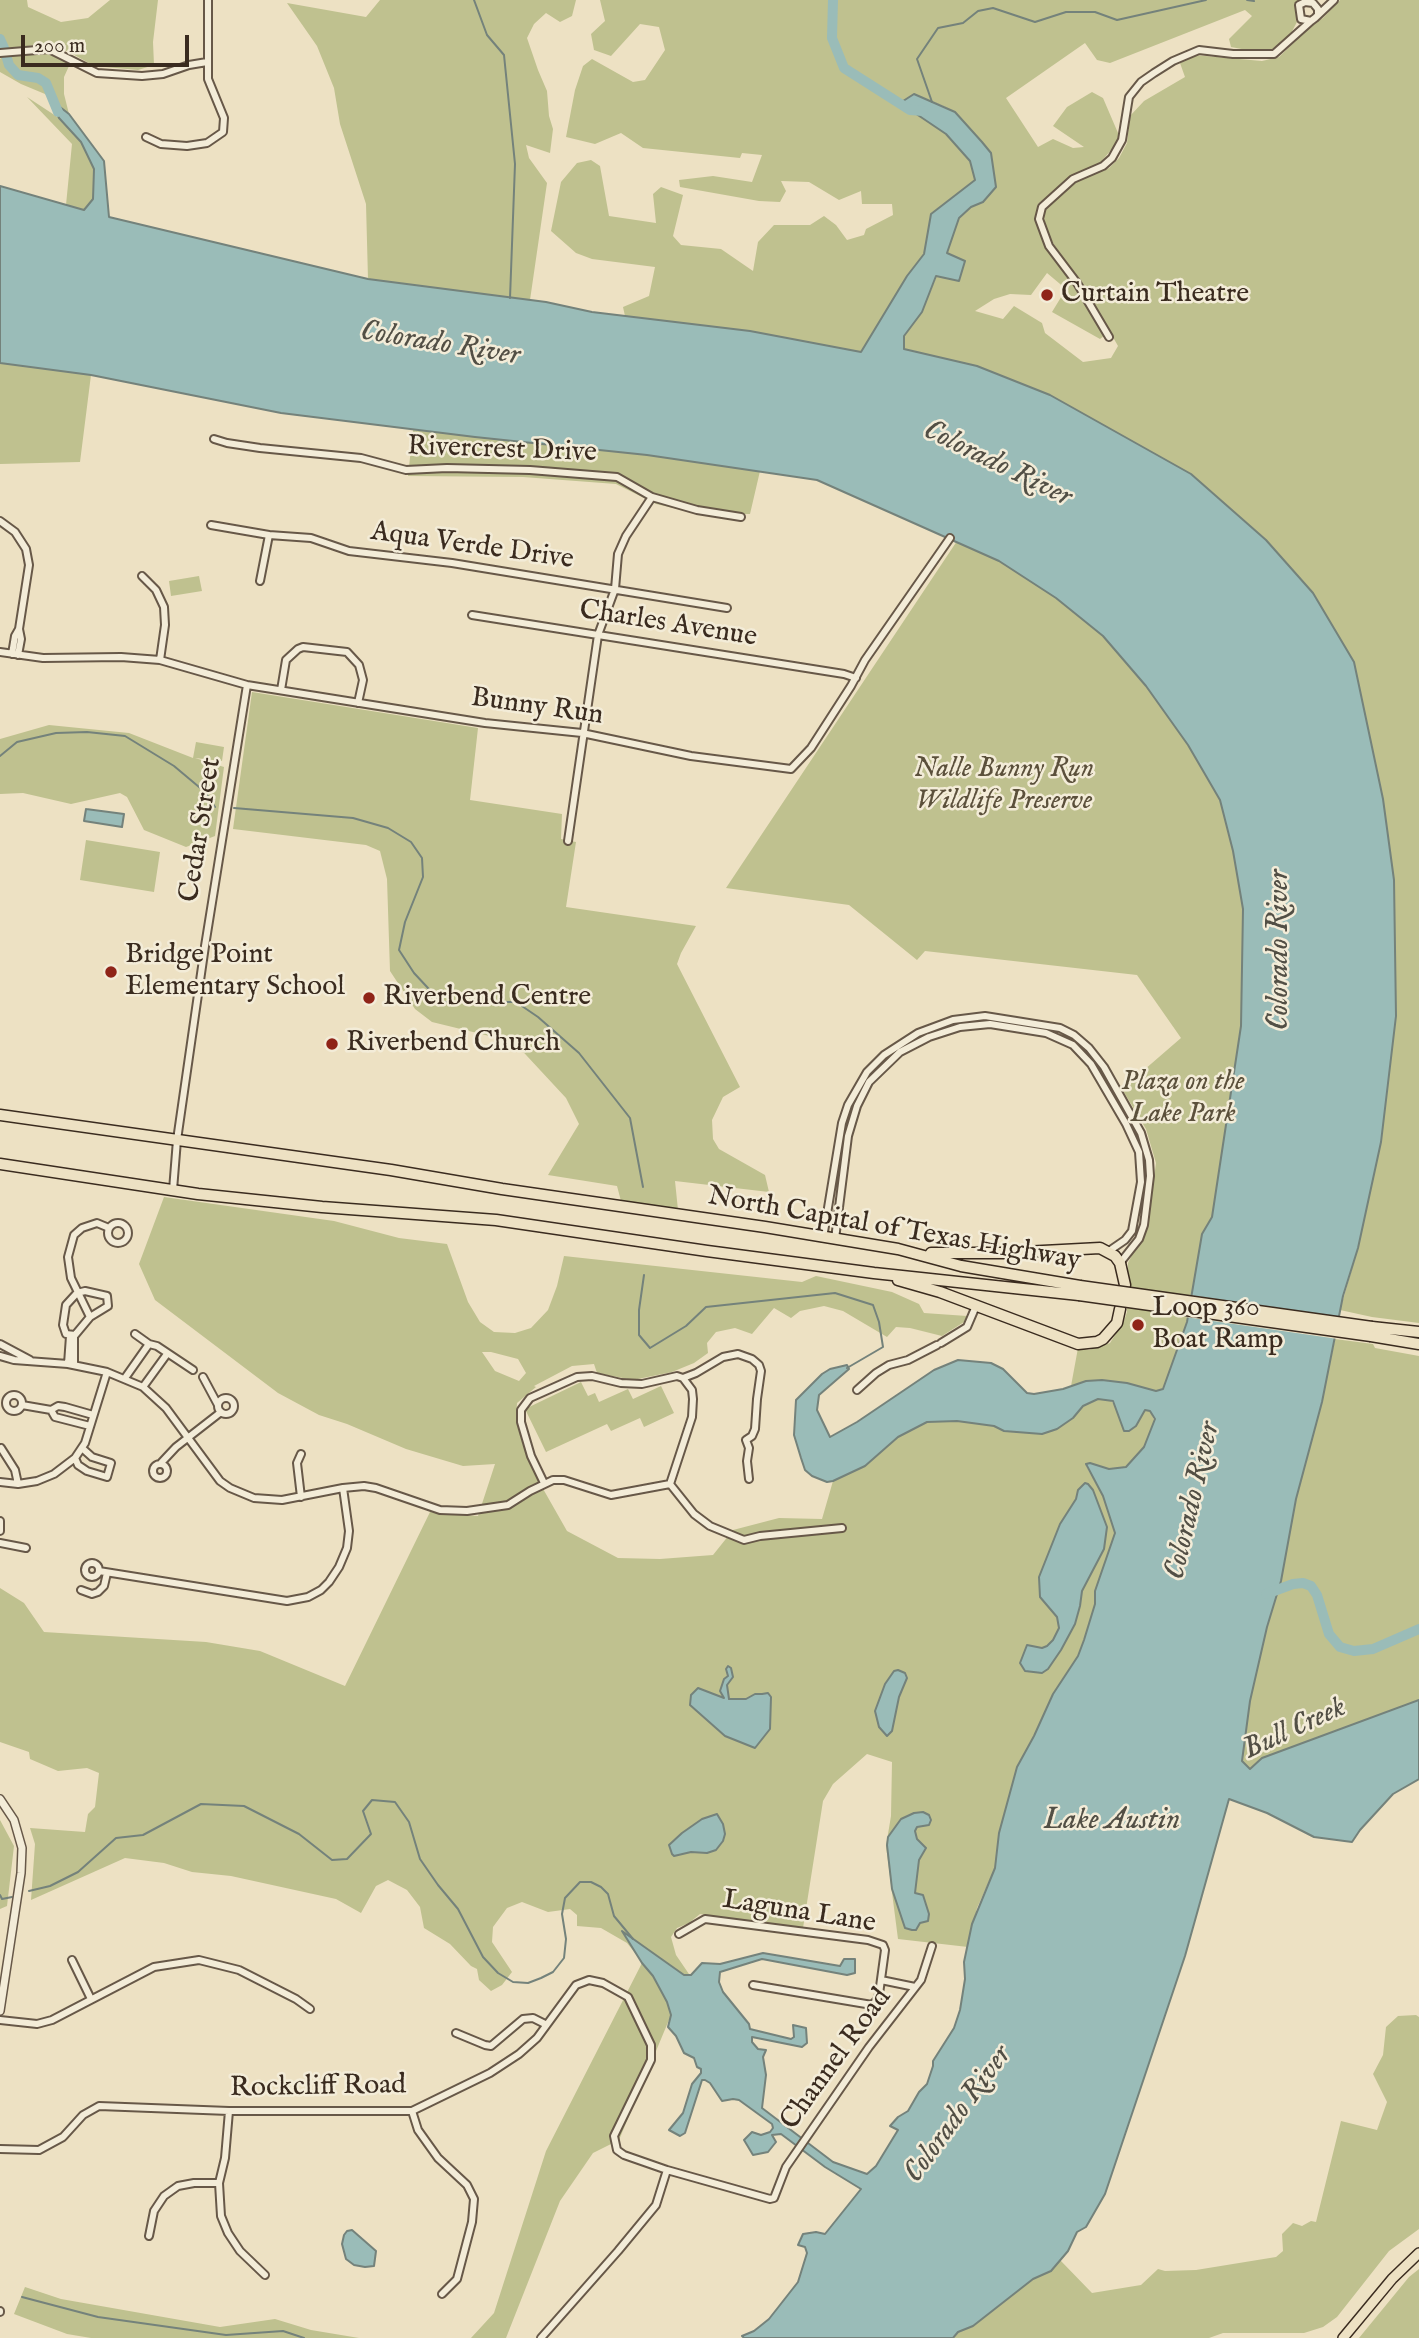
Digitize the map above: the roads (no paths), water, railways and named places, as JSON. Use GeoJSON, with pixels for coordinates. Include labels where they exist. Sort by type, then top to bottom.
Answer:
{"type":"FeatureCollection","features":[{"type":"Feature","properties":{"kind":"highway","name":"North Capital of Texas Highway"},"geometry":{"type":"LineString","coordinates":[[0,1115],[361,1166],[910,1251],[961,1266],[1079,1290]]}},
{"type":"Feature","properties":{"kind":"highway","name":"North Capital of Texas Highway"},"geometry":{"type":"LineString","coordinates":[[0,1164],[173,1191],[333,1208],[496,1220],[874,1273],[1079,1290],[1371,1331],[1419,1332]]}},
{"type":"Feature","properties":{"kind":"highway"},"geometry":{"type":"LineString","coordinates":[[910,1251],[952,1255],[1091,1246],[1109,1251],[1121,1263],[1125,1285]]}},
{"type":"Feature","properties":{"kind":"highway"},"geometry":{"type":"LineString","coordinates":[[874,1273],[940,1292],[1072,1342],[1085,1344],[1097,1342],[1113,1331],[1120,1309]]}},
{"type":"Feature","properties":{"kind":"highway","name":"North Capital of Texas Highway"},"geometry":{"type":"LineString","coordinates":[[1371,1331],[1419,1344]]}},
{"type":"Feature","properties":{"kind":"main road"},"geometry":{"type":"LineString","coordinates":[[1343,2338],[1392,2279],[1419,2253]]}},
{"type":"Feature","properties":{"kind":"street"},"geometry":{"type":"LineString","coordinates":[[146,137],[161,144],[187,146],[207,143],[223,132],[224,118],[208,79],[208,0]]}},
{"type":"Feature","properties":{"kind":"street"},"geometry":{"type":"LineString","coordinates":[[1109,337],[1077,283],[1049,246],[1039,219],[1042,207],[1073,179],[1102,166],[1112,158],[1122,140],[1129,97],[1141,82],[1173,61],[1199,50],[1233,54],[1274,54],[1334,0]]}},
{"type":"Feature","properties":{"kind":"street"},"geometry":{"type":"LineString","coordinates":[[1311,21],[1301,19],[1298,9],[1305,2],[1313,3],[1318,14]]}},
{"type":"Feature","properties":{"kind":"street"},"geometry":{"type":"LineString","coordinates":[[0,53],[48,49],[97,73],[142,76],[163,74],[188,65],[207,62]]}},
{"type":"Feature","properties":{"kind":"street","name":"Rivercrest Drive"},"geometry":{"type":"LineString","coordinates":[[214,439],[260,448],[361,458],[406,470],[516,470],[617,477],[652,497],[697,510],[741,517]]}},
{"type":"Feature","properties":{"kind":"street"},"geometry":{"type":"LineString","coordinates":[[568,841],[598,635],[615,589],[618,554],[626,536],[652,497]]}},
{"type":"Feature","properties":{"kind":"street"},"geometry":{"type":"LineString","coordinates":[[0,521],[15,532],[26,549],[29,565],[19,629],[15,636],[15,654]]}},
{"type":"Feature","properties":{"kind":"street","name":"Aqua Verde Drive"},"geometry":{"type":"LineString","coordinates":[[211,525],[269,535],[311,537],[349,551],[452,563],[727,608]]}},
{"type":"Feature","properties":{"kind":"street"},"geometry":{"type":"LineString","coordinates":[[260,581],[269,535]]}},
{"type":"Feature","properties":{"kind":"street","name":"Bunny Run"},"geometry":{"type":"LineString","coordinates":[[0,652],[69,659],[121,657],[160,660],[247,685],[485,723],[582,733],[691,756],[790,769],[811,748],[865,660],[950,538]]}},
{"type":"Feature","properties":{"kind":"street"},"geometry":{"type":"LineString","coordinates":[[142,576],[156,590],[164,607],[165,625],[160,660]]}},
{"type":"Feature","properties":{"kind":"street","name":"Charles Avenue"},"geometry":{"type":"LineString","coordinates":[[472,615],[856,678]]}},
{"type":"Feature","properties":{"kind":"street"},"geometry":{"type":"LineString","coordinates":[[281,690],[286,660],[298,649],[303,647],[346,652],[354,657],[359,665],[363,680],[358,703]]}},
{"type":"Feature","properties":{"kind":"street","name":"Cedar Street"},"geometry":{"type":"LineString","coordinates":[[173,1191],[177,1140],[247,685]]}},
{"type":"Feature","properties":{"kind":"street"},"geometry":{"type":"LineString","coordinates":[[1006,1023],[1059,1037],[1084,1055],[1134,1140],[1141,1167],[1141,1181],[1132,1231],[1125,1240],[1109,1251]]}},
{"type":"Feature","properties":{"kind":"street"},"geometry":{"type":"LineString","coordinates":[[823,1237],[839,1134],[848,1105],[874,1063],[898,1049],[960,1027],[1006,1023],[1060,1028],[1089,1048],[1104,1067],[1141,1133],[1150,1168],[1142,1232],[1121,1263]]}},
{"type":"Feature","properties":{"kind":"street"},"geometry":{"type":"LineString","coordinates":[[835,1239],[848,1136],[857,1107],[870,1082],[898,1049]]}},
{"type":"Feature","properties":{"kind":"street"},"geometry":{"type":"LineString","coordinates":[[1096,1072],[1104,1067]]}},
{"type":"Feature","properties":{"kind":"street"},"geometry":{"type":"LineString","coordinates":[[839,1134],[848,1136]]}},
{"type":"Feature","properties":{"kind":"street"},"geometry":{"type":"LineString","coordinates":[[90,1317],[68,1270],[68,1257],[74,1235],[88,1225],[97,1223],[109,1228]]}},
{"type":"Feature","properties":{"kind":"street"},"geometry":{"type":"LineString","coordinates":[[71,1364],[72,1335],[90,1317],[108,1306],[107,1296],[85,1291],[69,1299],[63,1314],[63,1325],[66,1334],[72,1335]]}},
{"type":"Feature","properties":{"kind":"street"},"geometry":{"type":"LineString","coordinates":[[857,1390],[889,1365],[908,1360],[967,1328],[976,1306]]}},
{"type":"Feature","properties":{"kind":"street"},"geometry":{"type":"LineString","coordinates":[[135,1334],[193,1370]]}},
{"type":"Feature","properties":{"kind":"street"},"geometry":{"type":"LineString","coordinates":[[0,1344],[32,1360]]}},
{"type":"Feature","properties":{"kind":"street"},"geometry":{"type":"LineString","coordinates":[[125,1378],[149,1345]]}},
{"type":"Feature","properties":{"kind":"street"},"geometry":{"type":"LineString","coordinates":[[143,1387],[167,1354]]}},
{"type":"Feature","properties":{"kind":"street"},"geometry":{"type":"LineString","coordinates":[[683,1378],[723,1357],[738,1354],[759,1365],[761,1371],[755,1429],[752,1436],[746,1440],[750,1448],[747,1461],[749,1479]]}},
{"type":"Feature","properties":{"kind":"street"},"geometry":{"type":"LineString","coordinates":[[0,1356],[14,1360],[71,1364],[107,1372],[143,1387],[166,1408],[211,1472],[230,1488],[254,1499],[274,1501],[343,1488],[376,1488],[433,1508],[467,1511],[509,1505],[544,1483],[564,1480],[611,1495],[670,1484]]}},
{"type":"Feature","properties":{"kind":"street"},"geometry":{"type":"LineString","coordinates":[[0,1482],[18,1484],[46,1478],[75,1458],[82,1448],[107,1372]]}},
{"type":"Feature","properties":{"kind":"street"},"geometry":{"type":"LineString","coordinates":[[544,1483],[531,1455],[521,1422],[521,1410],[530,1398],[577,1377],[592,1376],[621,1383],[642,1384],[677,1376],[683,1378],[692,1390],[692,1417],[670,1484]]}},
{"type":"Feature","properties":{"kind":"street"},"geometry":{"type":"LineString","coordinates":[[161,1463],[220,1409],[203,1377]]}},
{"type":"Feature","properties":{"kind":"street"},"geometry":{"type":"LineString","coordinates":[[22,1405],[51,1410],[58,1406],[93,1415]]}},
{"type":"Feature","properties":{"kind":"street"},"geometry":{"type":"LineString","coordinates":[[51,1410],[55,1417],[90,1426]]}},
{"type":"Feature","properties":{"kind":"street"},"geometry":{"type":"LineString","coordinates":[[1,1448],[15,1470],[18,1484]]}},
{"type":"Feature","properties":{"kind":"street"},"geometry":{"type":"LineString","coordinates":[[75,1458],[78,1465],[87,1471],[107,1477],[111,1463],[92,1458],[82,1448]]}},
{"type":"Feature","properties":{"kind":"street"},"geometry":{"type":"LineString","coordinates":[[301,1497],[297,1462],[302,1454]]}},
{"type":"Feature","properties":{"kind":"street"},"geometry":{"type":"LineString","coordinates":[[670,1484],[701,1521],[744,1540],[842,1528]]}},
{"type":"Feature","properties":{"kind":"street"},"geometry":{"type":"LineString","coordinates":[[81,1590],[92,1594],[98,1592],[104,1586],[103,1572],[287,1601],[308,1597],[329,1582],[347,1548],[349,1531],[343,1488]]}},
{"type":"Feature","properties":{"kind":"street"},"geometry":{"type":"LineString","coordinates":[[0,1521],[0,1531]]}},
{"type":"Feature","properties":{"kind":"street"},"geometry":{"type":"LineString","coordinates":[[0,1543],[26,1548]]}},
{"type":"Feature","properties":{"kind":"street"},"geometry":{"type":"LineString","coordinates":[[0,1799],[14,1820],[22,1848],[21,1873],[0,2011]]}},
{"type":"Feature","properties":{"kind":"street","name":"Laguna Lane"},"geometry":{"type":"LineString","coordinates":[[679,1934],[705,1919],[877,1942],[883,1945],[885,1950],[877,2000],[872,2005],[753,1985]]}},
{"type":"Feature","properties":{"kind":"street","name":"Channel Road"},"geometry":{"type":"LineString","coordinates":[[667,2170],[767,2200],[774,2197],[786,2167],[926,1970],[932,1946]]}},
{"type":"Feature","properties":{"kind":"street"},"geometry":{"type":"LineString","coordinates":[[72,1959],[91,2000]]}},
{"type":"Feature","properties":{"kind":"street"},"geometry":{"type":"LineString","coordinates":[[0,2020],[37,2024],[52,2020],[154,1967],[199,1961],[239,1969],[310,2009]]}},
{"type":"Feature","properties":{"kind":"street","name":"Rockcliff Road"},"geometry":{"type":"LineString","coordinates":[[0,2149],[26,2151],[48,2146],[63,2137],[83,2115],[100,2106],[229,2111],[412,2111],[490,2073],[519,2054],[537,2038],[576,1985],[589,1980],[603,1983],[628,1997],[649,2038],[652,2052],[651,2060],[614,2136],[614,2143],[617,2150],[624,2155],[667,2170]]}},
{"type":"Feature","properties":{"kind":"street","name":"Laguna Lane"},"geometry":{"type":"LineString","coordinates":[[881,1980],[915,1987]]}},
{"type":"Feature","properties":{"kind":"street"},"geometry":{"type":"LineString","coordinates":[[456,2033],[491,2046],[523,2020],[533,2018],[545,2024]]}},
{"type":"Feature","properties":{"kind":"street"},"geometry":{"type":"LineString","coordinates":[[229,2111],[225,2158],[219,2183],[221,2216],[240,2251],[265,2275]]}},
{"type":"Feature","properties":{"kind":"street"},"geometry":{"type":"LineString","coordinates":[[412,2111],[418,2130],[438,2158],[467,2185],[474,2199],[472,2222],[457,2279],[442,2294]]}},
{"type":"Feature","properties":{"kind":"street"},"geometry":{"type":"LineString","coordinates":[[541,2338],[656,2205],[667,2170]]}},
{"type":"Feature","properties":{"kind":"street"},"geometry":{"type":"LineString","coordinates":[[149,2236],[154,2211],[164,2196],[178,2186],[219,2183]]}},
{"type":"Feature","properties":{"kind":"water","name":"Lake Austin"},"geometry":{"type":"Polygon","coordinates":[[[914,94],[955,112],[982,142],[991,153],[996,187],[983,202],[971,207],[959,218],[947,253],[965,261],[959,281],[936,276],[922,312],[904,336],[904,349],[977,366],[1050,395],[1191,474],[1266,540],[1313,593],[1354,662],[1383,799],[1394,880],[1396,1016],[1381,1142],[1358,1248],[1343,1296],[1322,1402],[1296,1499],[1281,1581],[1250,1701],[1242,1761],[1250,1769],[1262,1758],[1419,1700],[1419,1779],[1393,1794],[1352,1842],[1314,1837],[1267,1813],[1229,1799],[1185,1956],[1105,2194],[1086,2227],[1077,2232],[1068,2251],[1051,2271],[1033,2279],[973,2326],[958,2332],[953,2338],[744,2338],[742,2336],[754,2331],[769,2319],[798,2282],[807,2253],[805,2247],[798,2245],[803,2234],[825,2234],[861,2189],[825,2167],[781,2134],[772,2135],[776,2142],[768,2152],[753,2155],[744,2140],[752,2132],[761,2135],[770,2132],[772,2124],[739,2100],[722,2101],[705,2080],[702,2080],[685,2133],[680,2136],[669,2130],[683,2113],[692,2084],[701,2069],[697,2067],[694,2058],[684,2053],[668,2027],[671,2015],[667,2002],[622,1931],[684,1975],[691,1975],[702,1963],[720,1964],[763,1953],[840,1966],[844,1959],[855,1959],[855,1973],[847,1975],[762,1959],[720,1972],[719,1982],[723,1992],[749,2024],[750,2029],[791,2039],[794,2037],[793,2025],[806,2028],[807,2043],[802,2047],[752,2037],[752,2042],[758,2049],[766,2050],[763,2057],[766,2075],[762,2108],[833,2162],[867,2174],[876,2166],[898,2130],[890,2126],[908,2111],[927,2084],[933,2061],[954,2028],[960,2010],[965,1979],[964,1962],[972,1924],[995,1868],[999,1833],[1017,1767],[1053,1694],[1078,1656],[1095,1604],[1095,1591],[1115,1533],[1103,1496],[1086,1464],[1109,1469],[1126,1467],[1144,1447],[1155,1419],[1150,1411],[1145,1410],[1136,1426],[1124,1431],[1113,1401],[1098,1399],[1083,1406],[1073,1418],[1057,1429],[1042,1434],[1004,1431],[994,1426],[957,1421],[927,1422],[898,1437],[865,1466],[827,1482],[805,1470],[794,1435],[796,1400],[822,1374],[847,1365],[849,1369],[819,1395],[817,1410],[830,1437],[934,1370],[958,1360],[991,1363],[1003,1369],[1027,1393],[1034,1394],[1063,1389],[1086,1381],[1102,1380],[1156,1391],[1163,1389],[1187,1322],[1202,1234],[1212,1217],[1241,1026],[1243,909],[1233,851],[1220,800],[1188,745],[1146,686],[1103,636],[1056,598],[999,561],[817,480],[647,455],[281,413],[91,375],[0,363],[0,186],[84,210],[93,199],[94,169],[81,142],[59,118],[51,100],[69,114],[104,161],[109,217],[368,279],[546,302],[592,312],[750,331],[861,352],[907,276],[924,254],[931,214],[975,180],[970,161],[946,134],[900,103],[914,94]]]}},
{"type":"Feature","properties":{"kind":"water"},"geometry":{"type":"Polygon","coordinates":[[[86,809],[124,814],[122,827],[84,821],[86,809]]]}},
{"type":"Feature","properties":{"kind":"water"},"geometry":{"type":"Polygon","coordinates":[[[1085,1483],[1093,1490],[1107,1527],[1104,1549],[1082,1591],[1075,1624],[1061,1650],[1042,1673],[1025,1671],[1020,1663],[1027,1645],[1042,1648],[1047,1646],[1059,1628],[1057,1617],[1040,1597],[1039,1577],[1060,1524],[1076,1499],[1078,1490],[1085,1483]]]}},
{"type":"Feature","properties":{"kind":"water"},"geometry":{"type":"Polygon","coordinates":[[[728,1666],[733,1677],[727,1685],[729,1699],[746,1699],[755,1694],[768,1693],[771,1697],[770,1729],[755,1748],[725,1736],[690,1705],[691,1695],[698,1688],[724,1698],[720,1691],[724,1679],[728,1676],[728,1666]]]}},
{"type":"Feature","properties":{"kind":"water"},"geometry":{"type":"Polygon","coordinates":[[[894,1671],[905,1673],[907,1678],[899,1697],[892,1731],[887,1736],[879,1727],[875,1711],[885,1684],[894,1671]]]}},
{"type":"Feature","properties":{"kind":"water"},"geometry":{"type":"Polygon","coordinates":[[[923,1812],[929,1815],[931,1820],[929,1825],[917,1827],[915,1831],[917,1839],[926,1848],[919,1860],[915,1893],[923,1895],[929,1914],[928,1921],[920,1923],[916,1930],[912,1930],[905,1928],[892,1889],[887,1845],[888,1837],[901,1819],[923,1812]]]}},
{"type":"Feature","properties":{"kind":"water"},"geometry":{"type":"Polygon","coordinates":[[[717,1814],[725,1834],[716,1850],[674,1856],[672,1854],[669,1845],[682,1833],[702,1819],[717,1814]]]}},
{"type":"Feature","properties":{"kind":"water"},"geometry":{"type":"Polygon","coordinates":[[[352,2230],[376,2251],[374,2266],[354,2265],[346,2259],[342,2244],[344,2235],[352,2230]]]}},
{"type":"Feature","properties":{"kind":"waterway"},"geometry":{"type":"LineString","coordinates":[[474,0],[487,35],[504,55],[515,164],[510,298]]}},
{"type":"Feature","properties":{"kind":"waterway"},"geometry":{"type":"LineString","coordinates":[[833,0],[832,38],[844,68],[910,110],[923,111]]}},
{"type":"Feature","properties":{"kind":"waterway"},"geometry":{"type":"LineString","coordinates":[[932,102],[917,59],[938,28],[963,23],[978,11],[993,8],[1035,22],[1066,12],[1095,12],[1117,20],[1206,0]]}},
{"type":"Feature","properties":{"kind":"waterway"},"geometry":{"type":"LineString","coordinates":[[1247,0],[1254,1]]}},
{"type":"Feature","properties":{"kind":"waterway"},"geometry":{"type":"LineString","coordinates":[[0,39],[4,48]]}},
{"type":"Feature","properties":{"kind":"waterway"},"geometry":{"type":"LineString","coordinates":[[6,55],[9,65],[18,75],[38,78],[46,83],[58,112]]}},
{"type":"Feature","properties":{"kind":"waterway"},"geometry":{"type":"LineString","coordinates":[[0,756],[17,742],[56,733],[87,732],[125,736],[174,766],[205,792],[215,807]]}},
{"type":"Feature","properties":{"kind":"waterway"},"geometry":{"type":"LineString","coordinates":[[234,808],[353,818],[388,828],[411,842],[422,858],[423,877],[405,922],[399,950],[414,973],[441,1002],[516,1002],[538,1017],[579,1053],[630,1118],[643,1187]]}},
{"type":"Feature","properties":{"kind":"waterway"},"geometry":{"type":"LineString","coordinates":[[644,1275],[639,1335],[650,1348],[686,1326],[706,1307],[835,1293],[873,1305],[883,1347],[847,1368]]}},
{"type":"Feature","properties":{"kind":"waterway"},"geometry":{"type":"LineString","coordinates":[[1266,1594],[1293,1584],[1311,1586],[1317,1595],[1329,1634],[1340,1647],[1354,1651],[1373,1649],[1419,1629]]}},
{"type":"Feature","properties":{"kind":"waterway"},"geometry":{"type":"LineString","coordinates":[[29,1891],[50,1886],[78,1872],[116,1838],[143,1835],[201,1804],[244,1806],[299,1834],[332,1860],[347,1859],[371,1834],[363,1811],[372,1800],[395,1802],[409,1822],[420,1859],[458,1909],[483,1957],[498,1973],[513,1982],[528,1983],[541,1978],[553,1972],[564,1958],[566,1939],[562,1914],[565,1898],[580,1882],[591,1882],[608,1894],[614,1916],[633,1939]]}},
{"type":"Feature","properties":{"kind":"waterway"},"geometry":{"type":"LineString","coordinates":[[0,1895],[2,1899],[12,1897]]}},
{"type":"Feature","properties":{"kind":"waterway"},"geometry":{"type":"LineString","coordinates":[[22,2297],[98,2317],[226,2335],[283,2331],[304,2338]]}},
{"type":"Feature","properties":{"kind":"place","name":"Curtain Theatre"},"geometry":{"type":"Point","coordinates":[1047,295]}},
{"type":"Feature","properties":{"kind":"place","name":"Bridge Point Elementary School"},"geometry":{"type":"Point","coordinates":[111,972]}},
{"type":"Feature","properties":{"kind":"place","name":"Riverbend Centre"},"geometry":{"type":"Point","coordinates":[369,998]}},
{"type":"Feature","properties":{"kind":"place","name":"Riverbend Church"},"geometry":{"type":"Point","coordinates":[332,1044]}},
{"type":"Feature","properties":{"kind":"place","name":"Loop 360 Boat Ramp"},"geometry":{"type":"Point","coordinates":[1138,1325]}},
{"type":"Feature","properties":{"kind":"water label","name":"Colorado River"},"geometry":{"type":"Point","coordinates":[440,345]}},
{"type":"Feature","properties":{"kind":"water label","name":"Colorado River"},"geometry":{"type":"Point","coordinates":[997,465]}},
{"type":"Feature","properties":{"kind":"water label","name":"Colorado River"},"geometry":{"type":"Point","coordinates":[1281,950]}},
{"type":"Feature","properties":{"kind":"water label","name":"Colorado River"},"geometry":{"type":"Point","coordinates":[1194,1501]}},
{"type":"Feature","properties":{"kind":"water label","name":"Bull Creek"},"geometry":{"type":"Point","coordinates":[1295,1730]}},
{"type":"Feature","properties":{"kind":"water label","name":"Colorado River"},"geometry":{"type":"Point","coordinates":[959,2115]}},
{"type":"Feature","properties":{"kind":"park label","name":"Nalle Bunny Run Wildlife Preserve"},"geometry":{"type":"Point","coordinates":[1004,786]}},
{"type":"Feature","properties":{"kind":"park label","name":"Plaza on the Lake Park"},"geometry":{"type":"Point","coordinates":[1183,1099]}}]}
